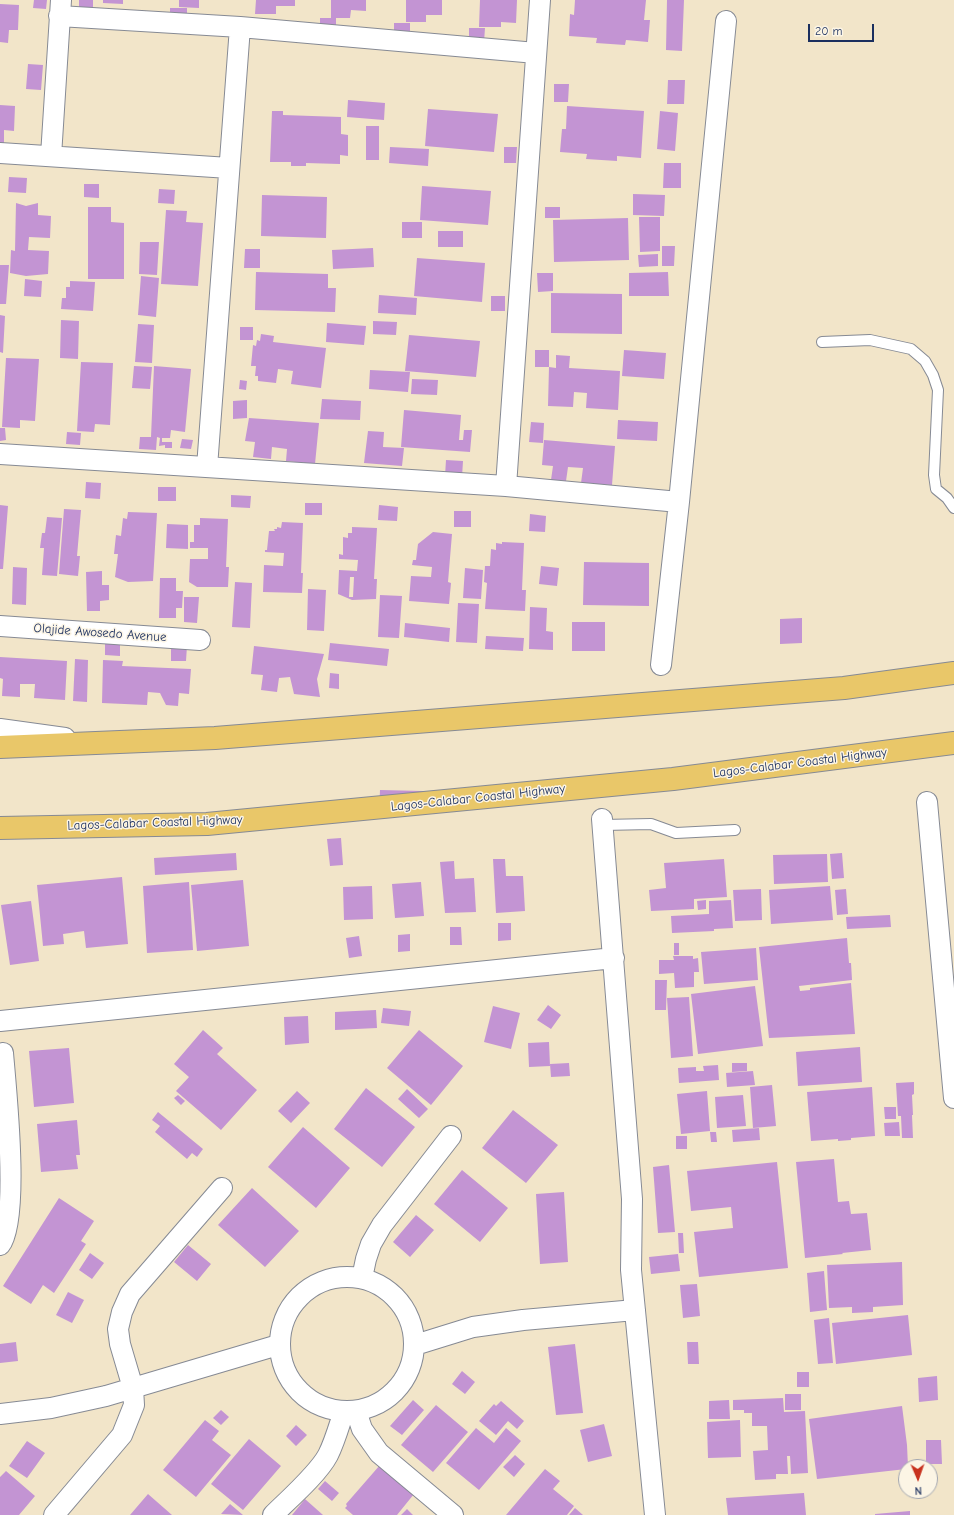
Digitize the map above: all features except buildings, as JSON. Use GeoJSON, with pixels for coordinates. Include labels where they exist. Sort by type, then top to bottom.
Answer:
{"type":"FeatureCollection","features":[{"type":"Feature","properties":{"kind":"highway"},"geometry":{"type":"LineString","coordinates":[[0,747],[215,738],[844,688],[954,673]]}},
{"type":"Feature","properties":{"kind":"highway","name":"Lagos-Calabar Coastal Highway"},"geometry":{"type":"LineString","coordinates":[[0,828],[207,824],[674,779],[954,744]]}},
{"type":"Feature","properties":{"kind":"street"},"geometry":{"type":"LineString","coordinates":[[506,486],[540,0]]}},
{"type":"Feature","properties":{"kind":"street"},"geometry":{"type":"LineString","coordinates":[[51,156],[60,8],[240,27],[536,53]]}},
{"type":"Feature","properties":{"kind":"street"},"geometry":{"type":"LineString","coordinates":[[661,665],[679,502],[726,21]]}},
{"type":"Feature","properties":{"kind":"street"},"geometry":{"type":"LineString","coordinates":[[207,467],[240,27]]}},
{"type":"Feature","properties":{"kind":"street"},"geometry":{"type":"LineString","coordinates":[[0,153],[229,168]]}},
{"type":"Feature","properties":{"kind":"street"},"geometry":{"type":"LineString","coordinates":[[0,454],[506,486],[679,502]]}},
{"type":"Feature","properties":{"kind":"street","name":"Olajide Awosedo Avenue"},"geometry":{"type":"LineString","coordinates":[[0,626],[200,640]]}},
{"type":"Feature","properties":{"kind":"street"},"geometry":{"type":"LineString","coordinates":[[0,728],[95,743]]}},
{"type":"Feature","properties":{"kind":"street"},"geometry":{"type":"LineString","coordinates":[[927,802],[948,959],[954,1098]]}},
{"type":"Feature","properties":{"kind":"street"},"geometry":{"type":"LineString","coordinates":[[603,822],[632,1199],[631,1270],[655,1515]]}},
{"type":"Feature","properties":{"kind":"street"},"geometry":{"type":"LineString","coordinates":[[0,1021],[614,958]]}},
{"type":"Feature","properties":{"kind":"street"},"geometry":{"type":"LineString","coordinates":[[0,1245],[8,1226],[11,1170],[3,1053]]}},
{"type":"Feature","properties":{"kind":"street"},"geometry":{"type":"LineString","coordinates":[[362,1278],[371,1244],[382,1225],[451,1136]]}},
{"type":"Feature","properties":{"kind":"street"},"geometry":{"type":"LineString","coordinates":[[54,1515],[122,1435],[134,1405],[133,1388],[120,1344],[118,1329],[122,1312],[130,1294],[222,1188]]}},
{"type":"Feature","properties":{"kind":"street"},"geometry":{"type":"LineString","coordinates":[[339,1277],[362,1278],[384,1288],[400,1302],[411,1322],[415,1345],[411,1368],[399,1388],[378,1404],[350,1411],[332,1411],[310,1402],[293,1386],[283,1368],[278,1344],[282,1321],[294,1301],[316,1284],[339,1277]]}},
{"type":"Feature","properties":{"kind":"street"},"geometry":{"type":"LineString","coordinates":[[415,1345],[473,1328],[516,1321],[635,1310]]}},
{"type":"Feature","properties":{"kind":"street"},"geometry":{"type":"LineString","coordinates":[[0,1414],[51,1408],[106,1396],[278,1344]]}},
{"type":"Feature","properties":{"kind":"street"},"geometry":{"type":"LineString","coordinates":[[273,1515],[315,1472],[327,1456],[350,1411]]}},
{"type":"Feature","properties":{"kind":"street"},"geometry":{"type":"LineString","coordinates":[[350,1411],[378,1453],[453,1515]]}},
{"type":"Feature","properties":{"kind":"lane"},"geometry":{"type":"LineString","coordinates":[[822,342],[870,340],[910,349],[924,361],[933,375],[938,390],[934,475],[936,489],[947,498],[954,508]]}},
{"type":"Feature","properties":{"kind":"lane"},"geometry":{"type":"LineString","coordinates":[[603,822],[651,824],[676,833],[735,830]]}}]}
